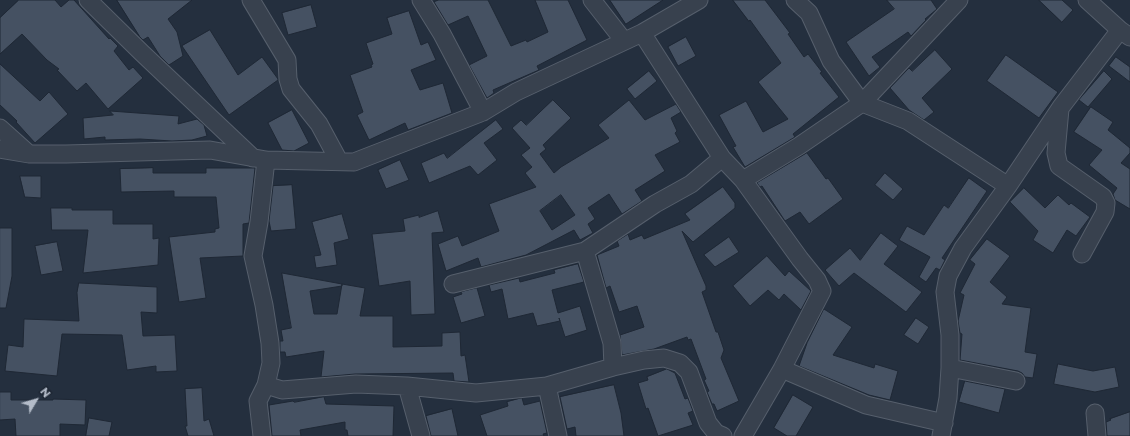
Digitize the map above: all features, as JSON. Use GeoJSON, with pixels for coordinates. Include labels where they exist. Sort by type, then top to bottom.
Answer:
{"type":"FeatureCollection","features":[{"type":"Feature","properties":{"kind":"street"},"geometry":{"type":"LineString","coordinates":[[88,0],[147,58],[260,159],[260,222],[253,256],[264,306],[270,343],[271,364],[266,385],[258,401],[262,436]]}},
{"type":"Feature","properties":{"kind":"street"},"geometry":{"type":"LineString","coordinates":[[251,0],[287,60],[288,79],[291,89],[319,124],[339,161]]}},
{"type":"Feature","properties":{"kind":"street"},"geometry":{"type":"LineString","coordinates":[[421,0],[442,34],[483,112]]}},
{"type":"Feature","properties":{"kind":"street"},"geometry":{"type":"LineString","coordinates":[[592,0],[624,41]]}},
{"type":"Feature","properties":{"kind":"street"},"geometry":{"type":"LineString","coordinates":[[0,149],[29,154],[210,150],[260,159],[354,162],[483,112],[516,92],[642,33],[699,0]]}},
{"type":"Feature","properties":{"kind":"street"},"geometry":{"type":"LineString","coordinates":[[795,0],[809,13],[831,61],[862,103],[908,121],[1008,186]]}},
{"type":"Feature","properties":{"kind":"street"},"geometry":{"type":"LineString","coordinates":[[743,180],[799,146],[862,103],[959,0]]}},
{"type":"Feature","properties":{"kind":"street"},"geometry":{"type":"LineString","coordinates":[[782,369],[866,405],[943,430],[948,398],[950,368],[950,335],[944,292],[948,276],[963,248],[1008,186],[1060,107],[1125,34],[1087,0]]}},
{"type":"Feature","properties":{"kind":"street"},"geometry":{"type":"LineString","coordinates":[[642,33],[722,158],[743,180],[817,280],[822,291],[782,369],[743,436]]}},
{"type":"Feature","properties":{"kind":"street"},"geometry":{"type":"LineString","coordinates":[[1060,107],[1056,153],[1059,166],[1103,197],[1106,203],[1105,212],[1082,254]]}},
{"type":"Feature","properties":{"kind":"street"},"geometry":{"type":"LineString","coordinates":[[0,128],[29,154]]}},
{"type":"Feature","properties":{"kind":"street"},"geometry":{"type":"LineString","coordinates":[[1033,148],[1056,153]]}},
{"type":"Feature","properties":{"kind":"street"},"geometry":{"type":"LineString","coordinates":[[453,284],[585,251],[655,204],[691,184],[722,158]]}},
{"type":"Feature","properties":{"kind":"street"},"geometry":{"type":"LineString","coordinates":[[585,251],[612,343],[613,367]]}},
{"type":"Feature","properties":{"kind":"street"},"geometry":{"type":"LineString","coordinates":[[266,385],[282,390],[356,384],[407,386],[476,393],[547,386],[613,367],[644,360],[664,358],[680,363],[689,372],[708,422],[716,433],[723,436]]}},
{"type":"Feature","properties":{"kind":"street"},"geometry":{"type":"LineString","coordinates":[[950,368],[1016,381]]}},
{"type":"Feature","properties":{"kind":"street"},"geometry":{"type":"LineString","coordinates":[[407,386],[421,436]]}},
{"type":"Feature","properties":{"kind":"street"},"geometry":{"type":"LineString","coordinates":[[547,386],[558,436]]}},
{"type":"Feature","properties":{"kind":"street"},"geometry":{"type":"LineString","coordinates":[[1095,413],[1098,436]]}},
{"type":"Feature","properties":{"kind":"building"},"geometry":{"type":"Polygon","coordinates":[[[19,0],[55,0],[61,7],[69,0],[74,0],[109,39],[110,38],[118,46],[114,51],[129,70],[133,67],[143,78],[108,109],[86,83],[77,91],[57,70],[59,69],[47,60],[22,34],[0,54],[0,18],[19,0]]]}},
{"type":"Feature","properties":{"kind":"building"},"geometry":{"type":"Polygon","coordinates":[[[117,0],[192,0],[168,19],[177,32],[183,56],[169,65],[160,56],[148,37],[143,40],[140,37],[117,0]]]}},
{"type":"Feature","properties":{"kind":"building"},"geometry":{"type":"Polygon","coordinates":[[[439,0],[488,0],[511,46],[526,40],[527,42],[548,32],[535,0],[568,0],[587,40],[537,66],[539,70],[493,90],[494,93],[487,98],[469,65],[487,56],[468,16],[448,25],[434,2],[439,0]]]}},
{"type":"Feature","properties":{"kind":"building"},"geometry":{"type":"Polygon","coordinates":[[[610,0],[663,0],[626,24],[610,0]]]}},
{"type":"Feature","properties":{"kind":"building"},"geometry":{"type":"Polygon","coordinates":[[[733,0],[765,0],[790,33],[788,34],[804,57],[808,54],[822,72],[820,73],[839,97],[793,134],[795,137],[745,167],[733,147],[736,146],[719,115],[746,101],[763,132],[788,119],[758,82],[781,63],[750,20],[749,21],[733,0]]]}},
{"type":"Feature","properties":{"kind":"building"},"geometry":{"type":"Polygon","coordinates":[[[887,0],[931,0],[937,9],[925,19],[926,20],[911,36],[908,32],[872,57],[880,67],[869,76],[846,42],[894,9],[887,0]]]}},
{"type":"Feature","properties":{"kind":"building"},"geometry":{"type":"Polygon","coordinates":[[[1039,0],[1062,0],[1073,10],[1062,22],[1039,0]]]}},
{"type":"Feature","properties":{"kind":"building"},"geometry":{"type":"Polygon","coordinates":[[[311,5],[317,27],[288,35],[282,13],[311,5]]]}},
{"type":"Feature","properties":{"kind":"building"},"geometry":{"type":"Polygon","coordinates":[[[409,11],[421,45],[428,42],[436,60],[411,70],[420,90],[443,83],[452,113],[408,130],[405,123],[369,140],[357,115],[363,112],[350,75],[372,67],[371,65],[373,64],[366,43],[392,34],[387,18],[409,11]]]}},
{"type":"Feature","properties":{"kind":"building"},"geometry":{"type":"Polygon","coordinates":[[[210,30],[238,75],[262,57],[278,79],[229,115],[182,46],[210,30]]]}},
{"type":"Feature","properties":{"kind":"building"},"geometry":{"type":"Polygon","coordinates":[[[686,37],[696,56],[678,66],[668,47],[686,37]]]}},
{"type":"Feature","properties":{"kind":"building"},"geometry":{"type":"Polygon","coordinates":[[[935,50],[952,69],[922,98],[934,112],[924,120],[909,110],[890,88],[909,68],[912,71],[935,50]]]}},
{"type":"Feature","properties":{"kind":"building"},"geometry":{"type":"Polygon","coordinates":[[[1006,55],[1058,92],[1039,118],[987,81],[1006,55]]]}},
{"type":"Feature","properties":{"kind":"building"},"geometry":{"type":"Polygon","coordinates":[[[1116,57],[1130,67],[1130,82],[1109,66],[1116,57]]]}},
{"type":"Feature","properties":{"kind":"building"},"geometry":{"type":"Polygon","coordinates":[[[0,64],[40,101],[49,92],[68,114],[35,143],[16,122],[17,121],[0,105],[0,64]]]}},
{"type":"Feature","properties":{"kind":"building"},"geometry":{"type":"Polygon","coordinates":[[[649,71],[657,81],[635,99],[627,89],[649,71]]]}},
{"type":"Feature","properties":{"kind":"building"},"geometry":{"type":"Polygon","coordinates":[[[1104,71],[1112,79],[1088,107],[1079,100],[1104,71]]]}},
{"type":"Feature","properties":{"kind":"building"},"geometry":{"type":"Polygon","coordinates":[[[553,100],[571,118],[543,145],[546,149],[540,154],[554,173],[561,167],[609,138],[598,125],[629,100],[645,120],[676,104],[681,112],[671,118],[677,131],[675,133],[680,142],[655,155],[665,171],[635,190],[642,201],[622,214],[609,194],[588,208],[595,219],[588,224],[593,233],[580,240],[574,230],[526,255],[481,267],[478,258],[446,271],[438,244],[458,236],[462,246],[499,231],[489,204],[536,187],[525,173],[532,167],[521,155],[530,148],[512,128],[521,120],[526,125],[553,100]],[[561,195],[540,211],[552,230],[575,215],[561,195]]]}},
{"type":"Feature","properties":{"kind":"building"},"geometry":{"type":"Polygon","coordinates":[[[1091,107],[1113,122],[1108,130],[1130,148],[1130,153],[1121,163],[1130,169],[1130,209],[1115,200],[1113,194],[1117,188],[1089,165],[1102,150],[1074,132],[1091,107]]]}},
{"type":"Feature","properties":{"kind":"building"},"geometry":{"type":"Polygon","coordinates":[[[292,110],[309,143],[294,151],[282,150],[268,123],[292,110]]]}},
{"type":"Feature","properties":{"kind":"building"},"geometry":{"type":"Polygon","coordinates":[[[110,111],[179,116],[178,124],[197,119],[204,125],[207,136],[192,140],[172,141],[140,139],[105,140],[105,137],[84,139],[83,118],[113,115],[110,111]]]}},
{"type":"Feature","properties":{"kind":"building"},"geometry":{"type":"Polygon","coordinates":[[[496,120],[503,129],[484,143],[497,160],[478,175],[470,166],[429,183],[421,163],[444,153],[447,158],[496,120]]]}},
{"type":"Feature","properties":{"kind":"building"},"geometry":{"type":"Polygon","coordinates":[[[807,153],[843,199],[809,224],[800,212],[785,221],[762,186],[760,187],[757,183],[807,153]]]}},
{"type":"Feature","properties":{"kind":"building"},"geometry":{"type":"Polygon","coordinates":[[[400,160],[409,180],[386,189],[378,170],[400,160]]]}},
{"type":"Feature","properties":{"kind":"building"},"geometry":{"type":"Polygon","coordinates":[[[153,168],[153,173],[206,173],[206,168],[255,168],[249,223],[243,224],[243,256],[200,258],[206,298],[179,302],[169,237],[215,232],[215,229],[219,228],[216,197],[174,197],[174,191],[121,192],[120,169],[153,168]]]}},
{"type":"Feature","properties":{"kind":"building"},"geometry":{"type":"Polygon","coordinates":[[[885,173],[903,189],[893,200],[875,185],[885,173]]]}},
{"type":"Feature","properties":{"kind":"building"},"geometry":{"type":"Polygon","coordinates":[[[20,176],[41,176],[41,198],[25,197],[20,176]]]}},
{"type":"Feature","properties":{"kind":"building"},"geometry":{"type":"Polygon","coordinates":[[[969,178],[987,191],[942,258],[945,260],[940,270],[936,268],[926,282],[919,277],[930,257],[899,240],[907,226],[924,235],[944,205],[948,208],[969,178]]]}},
{"type":"Feature","properties":{"kind":"building"},"geometry":{"type":"Polygon","coordinates":[[[292,185],[296,229],[271,231],[269,221],[273,186],[292,185]]]}},
{"type":"Feature","properties":{"kind":"building"},"geometry":{"type":"Polygon","coordinates":[[[723,187],[735,203],[735,208],[693,242],[682,231],[706,286],[706,290],[702,292],[724,350],[721,358],[739,401],[717,411],[707,392],[709,391],[704,380],[706,379],[691,339],[688,340],[687,337],[654,349],[622,355],[620,335],[644,327],[637,306],[619,312],[610,286],[606,288],[597,255],[619,246],[617,241],[628,234],[630,240],[642,235],[644,239],[690,220],[685,214],[723,187]]]}},
{"type":"Feature","properties":{"kind":"building"},"geometry":{"type":"Polygon","coordinates":[[[1024,188],[1045,208],[1058,195],[1069,205],[1071,203],[1090,217],[1076,236],[1067,230],[1053,253],[1033,240],[1038,231],[1010,202],[1024,188]]]}},
{"type":"Feature","properties":{"kind":"building"},"geometry":{"type":"Polygon","coordinates":[[[51,208],[72,208],[72,210],[113,210],[113,224],[153,224],[153,239],[159,238],[158,265],[83,273],[88,230],[52,230],[51,208]]]}},
{"type":"Feature","properties":{"kind":"building"},"geometry":{"type":"Polygon","coordinates":[[[438,211],[444,232],[432,233],[435,314],[411,315],[410,281],[379,286],[372,234],[405,231],[403,219],[419,215],[419,217],[438,211]]]}},
{"type":"Feature","properties":{"kind":"building"},"geometry":{"type":"Polygon","coordinates":[[[342,214],[349,239],[334,243],[337,265],[316,268],[314,256],[321,255],[312,222],[342,214]]]}},
{"type":"Feature","properties":{"kind":"building"},"geometry":{"type":"Polygon","coordinates":[[[0,228],[12,228],[12,276],[6,308],[0,308],[0,228]]]}},
{"type":"Feature","properties":{"kind":"building"},"geometry":{"type":"Polygon","coordinates":[[[881,233],[898,246],[884,264],[922,292],[906,312],[854,273],[839,286],[825,270],[850,248],[860,260],[881,233]]]}},
{"type":"Feature","properties":{"kind":"building"},"geometry":{"type":"Polygon","coordinates":[[[729,237],[739,252],[715,267],[704,255],[729,237]]]}},
{"type":"Feature","properties":{"kind":"building"},"geometry":{"type":"Polygon","coordinates":[[[987,239],[1010,256],[990,282],[1007,297],[1002,304],[1031,308],[1025,352],[1037,354],[1033,378],[1025,377],[1018,371],[960,360],[962,334],[960,333],[958,321],[964,295],[960,293],[975,264],[970,260],[987,239]]]}},
{"type":"Feature","properties":{"kind":"building"},"geometry":{"type":"Polygon","coordinates":[[[57,242],[63,271],[41,275],[35,246],[57,242]]]}},
{"type":"Feature","properties":{"kind":"building"},"geometry":{"type":"Polygon","coordinates":[[[767,256],[785,276],[789,271],[811,291],[801,310],[784,294],[779,300],[768,290],[750,306],[733,286],[767,256]]]}},
{"type":"Feature","properties":{"kind":"building"},"geometry":{"type":"Polygon","coordinates":[[[578,264],[584,282],[552,290],[558,313],[580,306],[587,330],[565,337],[560,321],[537,326],[533,313],[508,319],[502,289],[491,292],[489,285],[519,278],[520,282],[555,273],[554,270],[578,264]]]}},
{"type":"Feature","properties":{"kind":"building"},"geometry":{"type":"Polygon","coordinates":[[[282,273],[365,288],[360,316],[393,316],[393,347],[442,346],[442,333],[460,332],[461,356],[465,355],[469,382],[454,381],[453,373],[355,374],[321,377],[324,351],[286,357],[285,352],[280,352],[280,341],[283,341],[281,330],[291,328],[282,273]],[[342,286],[310,291],[314,314],[337,314],[342,286]]]}},
{"type":"Feature","properties":{"kind":"building"},"geometry":{"type":"Polygon","coordinates":[[[79,283],[157,287],[157,313],[141,312],[143,336],[175,335],[177,371],[156,372],[156,366],[127,370],[122,335],[62,334],[57,376],[5,371],[8,345],[23,347],[24,319],[79,321],[77,293],[79,283]]]}},
{"type":"Feature","properties":{"kind":"building"},"geometry":{"type":"Polygon","coordinates":[[[477,288],[485,316],[461,323],[453,297],[462,294],[461,292],[477,288]]]}},
{"type":"Feature","properties":{"kind":"building"},"geometry":{"type":"Polygon","coordinates":[[[824,309],[852,327],[833,355],[874,368],[875,364],[898,371],[890,400],[869,395],[799,366],[807,343],[824,309]]]}},
{"type":"Feature","properties":{"kind":"building"},"geometry":{"type":"Polygon","coordinates":[[[916,318],[929,327],[918,344],[904,335],[916,318]]]}},
{"type":"Feature","properties":{"kind":"building"},"geometry":{"type":"Polygon","coordinates":[[[1058,364],[1093,371],[1115,367],[1119,387],[1095,392],[1054,384],[1058,364]]]}},
{"type":"Feature","properties":{"kind":"building"},"geometry":{"type":"Polygon","coordinates":[[[667,369],[675,373],[685,399],[688,398],[693,411],[688,413],[693,425],[658,436],[648,408],[646,409],[638,383],[648,380],[647,377],[667,369]]]}},
{"type":"Feature","properties":{"kind":"building"},"geometry":{"type":"Polygon","coordinates":[[[965,381],[1005,389],[999,413],[959,402],[965,381]]]}},
{"type":"Feature","properties":{"kind":"building"},"geometry":{"type":"Polygon","coordinates":[[[614,385],[621,413],[624,436],[576,436],[575,427],[567,429],[560,397],[614,385]]]}},
{"type":"Feature","properties":{"kind":"building"},"geometry":{"type":"Polygon","coordinates":[[[202,388],[204,421],[209,419],[214,436],[188,436],[185,426],[187,426],[185,389],[202,388]]]}},
{"type":"Feature","properties":{"kind":"building"},"geometry":{"type":"Polygon","coordinates":[[[0,392],[11,392],[11,400],[86,400],[85,425],[60,424],[60,436],[16,436],[15,419],[0,420],[0,392]]]}},
{"type":"Feature","properties":{"kind":"building"},"geometry":{"type":"Polygon","coordinates":[[[793,395],[813,407],[796,436],[787,436],[774,428],[793,395]]]}},
{"type":"Feature","properties":{"kind":"building"},"geometry":{"type":"Polygon","coordinates":[[[324,397],[326,404],[394,406],[393,436],[348,436],[347,430],[345,430],[345,422],[300,430],[301,436],[272,436],[269,405],[324,397]]]}},
{"type":"Feature","properties":{"kind":"building"},"geometry":{"type":"Polygon","coordinates":[[[522,398],[524,405],[540,401],[547,433],[543,434],[544,436],[487,436],[480,415],[508,406],[507,402],[522,398]]]}},
{"type":"Feature","properties":{"kind":"building"},"geometry":{"type":"Polygon","coordinates":[[[452,409],[458,436],[431,436],[426,416],[452,409]]]}},
{"type":"Feature","properties":{"kind":"building"},"geometry":{"type":"Polygon","coordinates":[[[1130,412],[1130,436],[1107,436],[1106,422],[1111,420],[1110,419],[1130,412]]]}},
{"type":"Feature","properties":{"kind":"building"},"geometry":{"type":"Polygon","coordinates":[[[89,418],[112,422],[109,436],[86,436],[89,418]]]}}]}
